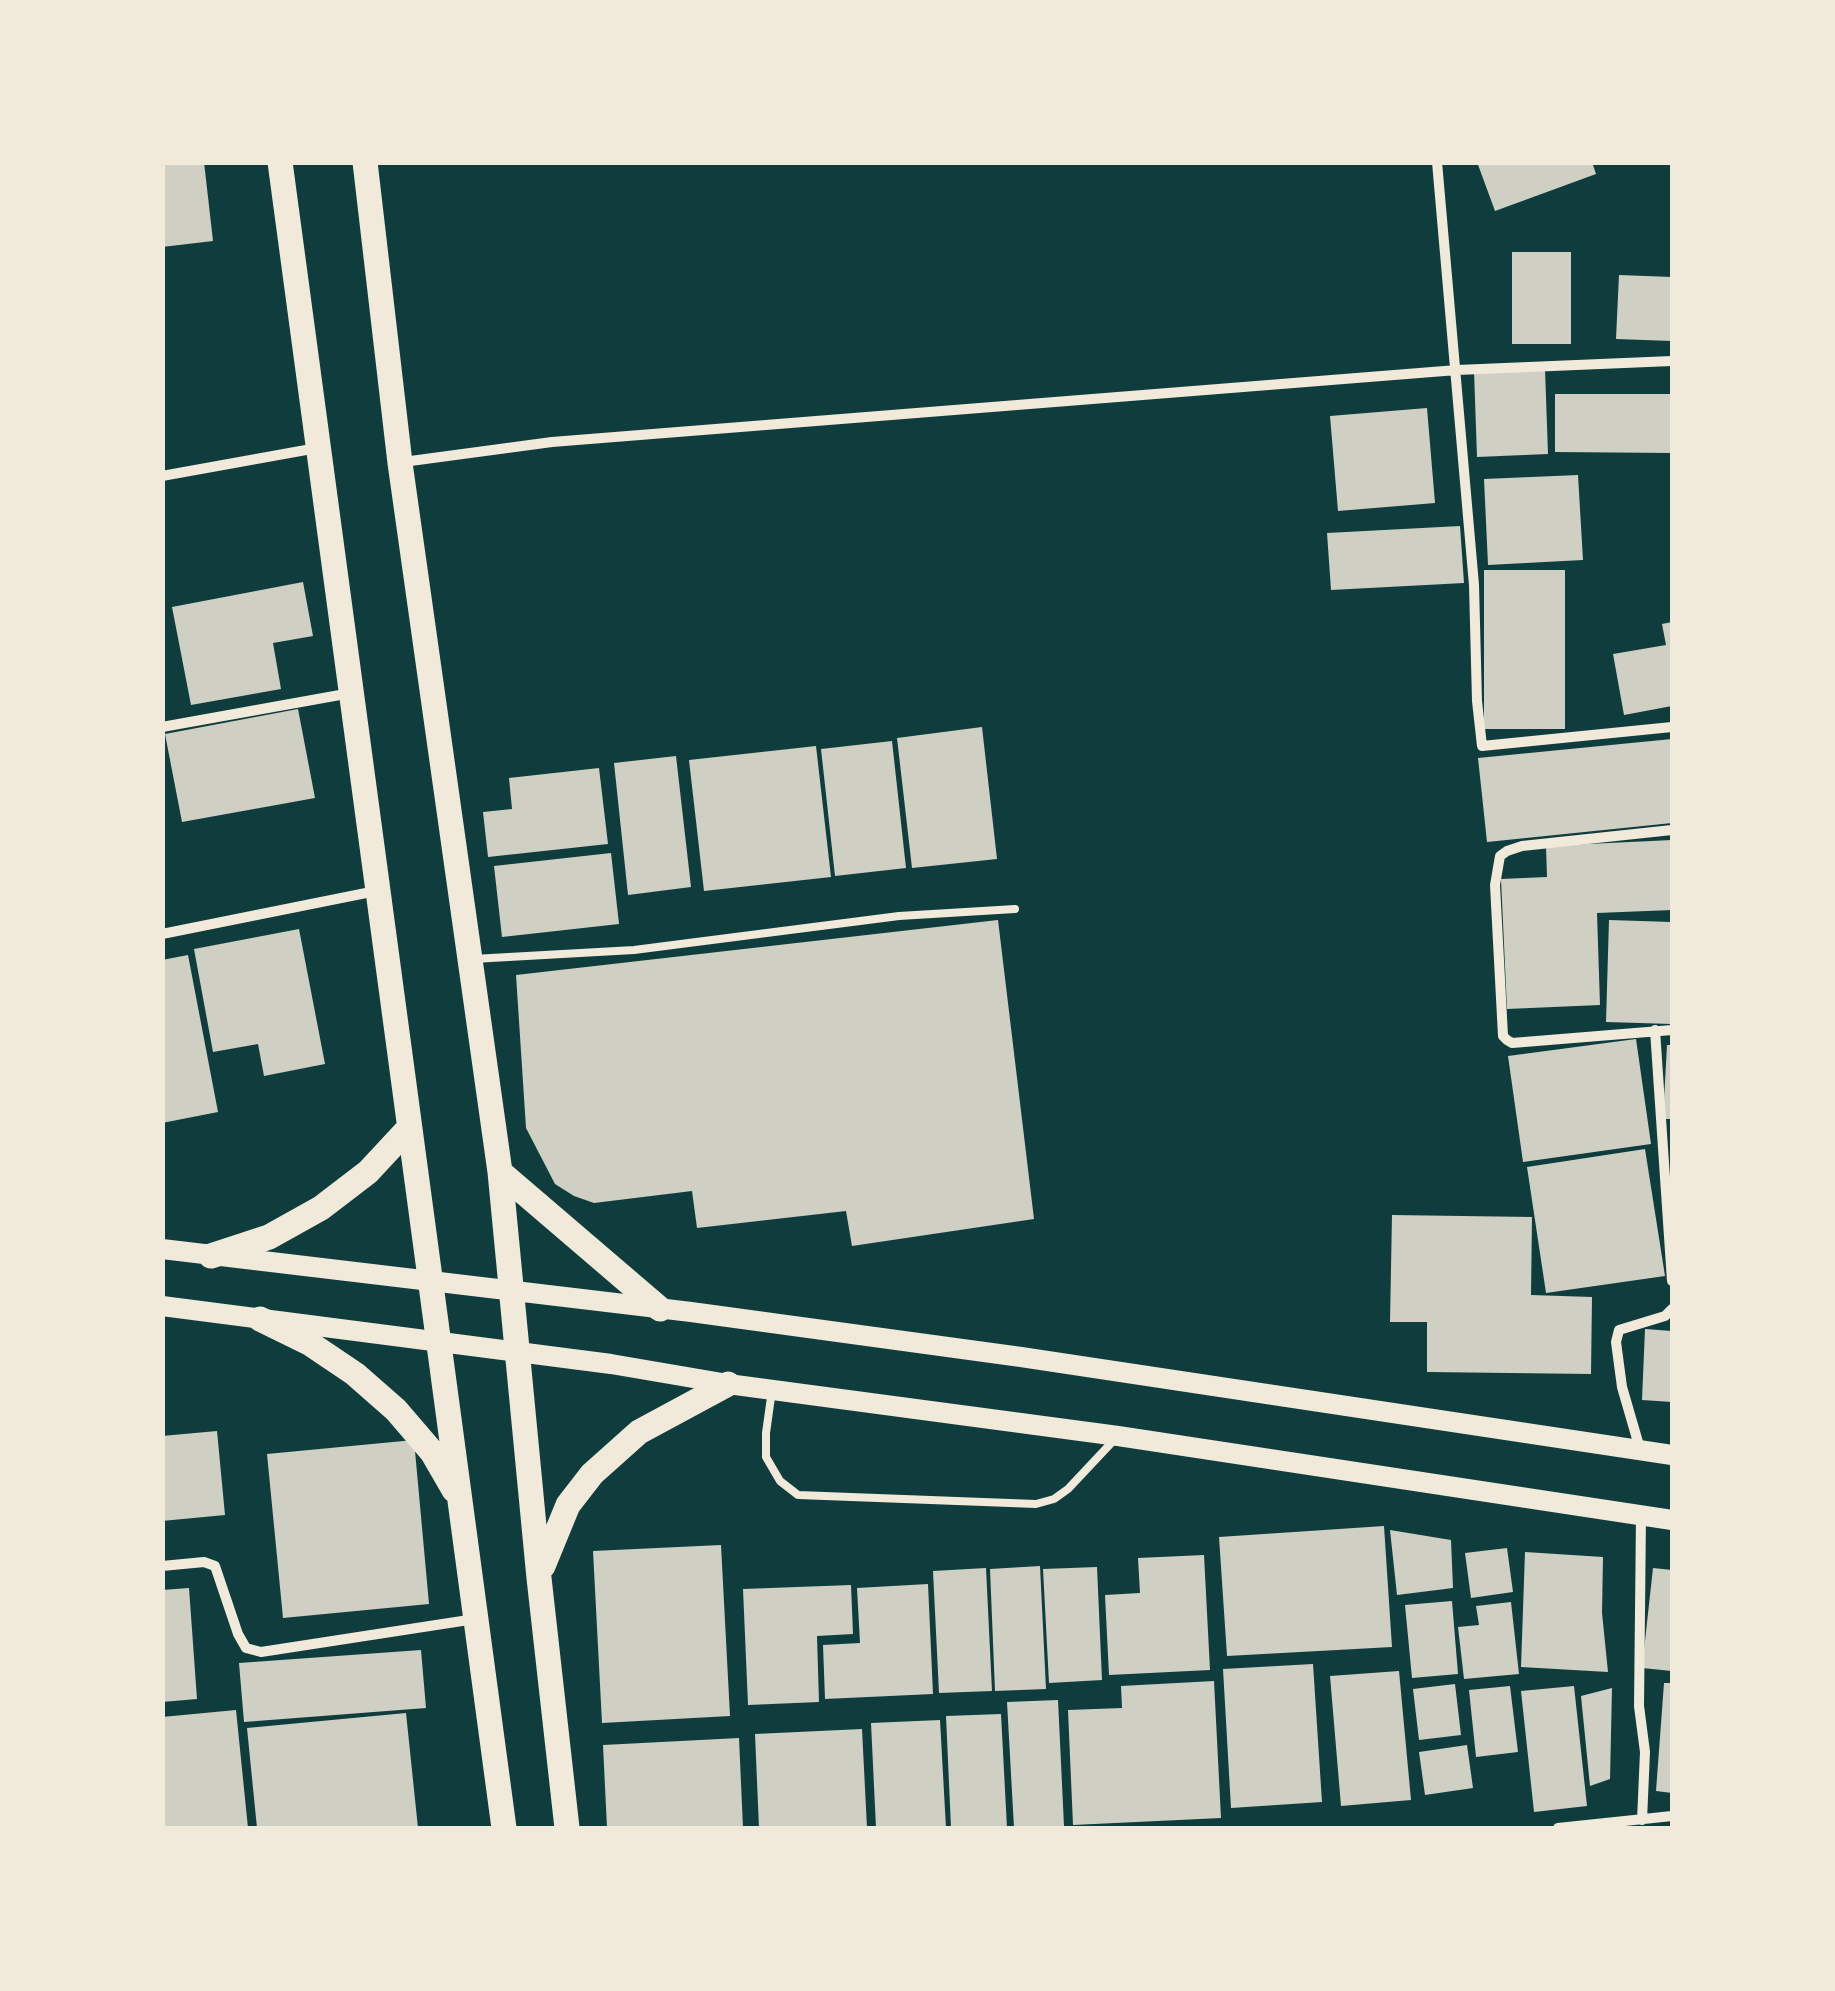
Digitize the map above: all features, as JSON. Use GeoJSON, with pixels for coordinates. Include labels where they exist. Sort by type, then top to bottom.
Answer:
{"type":"FeatureCollection","features":[{"type":"Feature","properties":{"kind":"main road"},"geometry":{"type":"LineString","coordinates":[[280,162],[504,1828]]}},
{"type":"Feature","properties":{"kind":"main road"},"geometry":{"type":"LineString","coordinates":[[365,162],[400,463],[500,1172],[539,1578],[568,1828]]}},
{"type":"Feature","properties":{"kind":"main road"},"geometry":{"type":"LineString","coordinates":[[212,1256],[268,1237],[321,1208],[368,1172],[408,1129]]}},
{"type":"Feature","properties":{"kind":"main road"},"geometry":{"type":"LineString","coordinates":[[500,1172],[660,1309]]}},
{"type":"Feature","properties":{"kind":"main road"},"geometry":{"type":"LineString","coordinates":[[162,1249],[1021,1357],[1672,1454]]}},
{"type":"Feature","properties":{"kind":"main road"},"geometry":{"type":"LineString","coordinates":[[162,1306],[1118,1436],[1672,1520]]}},
{"type":"Feature","properties":{"kind":"main road"},"geometry":{"type":"LineString","coordinates":[[260,1320],[309,1343],[355,1374],[396,1410],[432,1452],[459,1498]]}},
{"type":"Feature","properties":{"kind":"main road"},"geometry":{"type":"LineString","coordinates":[[539,1578],[568,1505],[592,1474],[640,1432],[728,1384]]}},
{"type":"Feature","properties":{"kind":"street"},"geometry":{"type":"LineString","coordinates":[[1438,162],[1474,585],[1482,746],[1672,727]]}},
{"type":"Feature","properties":{"kind":"street"},"geometry":{"type":"LineString","coordinates":[[400,463],[552,442],[1457,370],[1672,361]]}},
{"type":"Feature","properties":{"kind":"street"},"geometry":{"type":"LineString","coordinates":[[162,476],[318,448]]}},
{"type":"Feature","properties":{"kind":"street"},"geometry":{"type":"LineString","coordinates":[[162,727],[352,692]]}},
{"type":"Feature","properties":{"kind":"street"},"geometry":{"type":"LineString","coordinates":[[1672,830],[1507,850],[1500,856],[1495,885],[1506,1040],[1672,1030]]}},
{"type":"Feature","properties":{"kind":"street"},"geometry":{"type":"LineString","coordinates":[[162,934],[377,891]]}},
{"type":"Feature","properties":{"kind":"street"},"geometry":{"type":"LineString","coordinates":[[1654,1030],[1672,1281]]}},
{"type":"Feature","properties":{"kind":"street"},"geometry":{"type":"LineString","coordinates":[[1640,1450],[1622,1388],[1616,1342],[1619,1330],[1665,1316],[1672,1309]]}},
{"type":"Feature","properties":{"kind":"street"},"geometry":{"type":"LineString","coordinates":[[1641,1515],[1639,1706],[1645,1752],[1642,1820]]}},
{"type":"Feature","properties":{"kind":"street"},"geometry":{"type":"LineString","coordinates":[[162,1566],[204,1562],[214,1566],[238,1634],[246,1648],[261,1652],[475,1620]]}},
{"type":"Feature","properties":{"kind":"street"},"geometry":{"type":"LineString","coordinates":[[1558,1828],[1672,1816]]}},
{"type":"Feature","properties":{"kind":"lane"},"geometry":{"type":"LineString","coordinates":[[468,959],[634,950],[899,916],[1016,908]]}},
{"type":"Feature","properties":{"kind":"lane"},"geometry":{"type":"LineString","coordinates":[[772,1388],[766,1457],[780,1481],[798,1495],[1036,1504],[1054,1499],[1068,1489],[1118,1436]]}},
{"type":"Feature","properties":{"kind":"building"},"geometry":{"type":"Polygon","coordinates":[[[162,162],[204,162],[213,241],[162,247],[162,162]]]}},
{"type":"Feature","properties":{"kind":"building"},"geometry":{"type":"Polygon","coordinates":[[[1477,162],[1592,162],[1596,174],[1495,211],[1477,162]]]}},
{"type":"Feature","properties":{"kind":"building"},"geometry":{"type":"Polygon","coordinates":[[[1512,252],[1571,252],[1571,344],[1512,344],[1512,252]]]}},
{"type":"Feature","properties":{"kind":"building"},"geometry":{"type":"Polygon","coordinates":[[[1619,275],[1672,277],[1672,341],[1616,339],[1619,275]]]}},
{"type":"Feature","properties":{"kind":"building"},"geometry":{"type":"Polygon","coordinates":[[[1545,369],[1548,454],[1477,457],[1474,371],[1545,369]]]}},
{"type":"Feature","properties":{"kind":"building"},"geometry":{"type":"Polygon","coordinates":[[[1555,394],[1672,394],[1672,453],[1555,452],[1555,394]]]}},
{"type":"Feature","properties":{"kind":"building"},"geometry":{"type":"Polygon","coordinates":[[[1427,408],[1435,503],[1338,511],[1330,416],[1427,408]]]}},
{"type":"Feature","properties":{"kind":"building"},"geometry":{"type":"Polygon","coordinates":[[[1578,475],[1583,560],[1488,565],[1484,479],[1578,475]]]}},
{"type":"Feature","properties":{"kind":"building"},"geometry":{"type":"Polygon","coordinates":[[[1460,526],[1464,583],[1331,590],[1327,533],[1460,526]]]}},
{"type":"Feature","properties":{"kind":"building"},"geometry":{"type":"Polygon","coordinates":[[[1484,570],[1565,570],[1565,729],[1484,729],[1484,570]]]}},
{"type":"Feature","properties":{"kind":"building"},"geometry":{"type":"Polygon","coordinates":[[[303,582],[313,636],[273,643],[281,689],[191,705],[172,607],[303,582]]]}},
{"type":"Feature","properties":{"kind":"building"},"geometry":{"type":"Polygon","coordinates":[[[1672,622],[1672,706],[1624,715],[1613,654],[1666,645],[1662,624],[1672,622]]]}},
{"type":"Feature","properties":{"kind":"building"},"geometry":{"type":"Polygon","coordinates":[[[298,709],[315,798],[182,822],[165,734],[298,709]]]}},
{"type":"Feature","properties":{"kind":"building"},"geometry":{"type":"Polygon","coordinates":[[[982,727],[997,859],[912,868],[897,738],[982,727]]]}},
{"type":"Feature","properties":{"kind":"building"},"geometry":{"type":"Polygon","coordinates":[[[1672,739],[1672,823],[1487,842],[1478,758],[1672,739]]]}},
{"type":"Feature","properties":{"kind":"building"},"geometry":{"type":"Polygon","coordinates":[[[892,741],[906,868],[835,876],[821,749],[892,741]]]}},
{"type":"Feature","properties":{"kind":"building"},"geometry":{"type":"Polygon","coordinates":[[[816,746],[831,877],[704,891],[689,760],[816,746]]]}},
{"type":"Feature","properties":{"kind":"building"},"geometry":{"type":"Polygon","coordinates":[[[676,756],[691,887],[628,895],[614,763],[676,756]]]}},
{"type":"Feature","properties":{"kind":"building"},"geometry":{"type":"Polygon","coordinates":[[[599,768],[608,844],[488,857],[483,812],[512,809],[509,778],[599,768]]]}},
{"type":"Feature","properties":{"kind":"building"},"geometry":{"type":"Polygon","coordinates":[[[1672,840],[1672,910],[1597,913],[1600,1005],[1507,1009],[1501,879],[1547,877],[1546,846],[1672,840]]]}},
{"type":"Feature","properties":{"kind":"building"},"geometry":{"type":"Polygon","coordinates":[[[611,853],[619,924],[502,937],[494,866],[611,853]]]}},
{"type":"Feature","properties":{"kind":"building"},"geometry":{"type":"Polygon","coordinates":[[[998,920],[1034,1219],[852,1246],[846,1211],[697,1228],[692,1191],[594,1203],[574,1196],[555,1184],[526,1128],[516,975],[998,920]]]}},
{"type":"Feature","properties":{"kind":"building"},"geometry":{"type":"Polygon","coordinates":[[[1609,920],[1672,922],[1672,1024],[1606,1022],[1609,920]]]}},
{"type":"Feature","properties":{"kind":"building"},"geometry":{"type":"Polygon","coordinates":[[[299,929],[325,1064],[264,1076],[258,1044],[213,1052],[194,949],[299,929]]]}},
{"type":"Feature","properties":{"kind":"building"},"geometry":{"type":"Polygon","coordinates":[[[188,955],[218,1112],[162,1123],[162,960],[188,955]]]}},
{"type":"Feature","properties":{"kind":"building"},"geometry":{"type":"Polygon","coordinates":[[[1636,1039],[1651,1144],[1523,1162],[1508,1056],[1636,1039]]]}},
{"type":"Feature","properties":{"kind":"building"},"geometry":{"type":"Polygon","coordinates":[[[1667,1045],[1672,1045],[1672,1119],[1663,1119],[1667,1045]]]}},
{"type":"Feature","properties":{"kind":"building"},"geometry":{"type":"Polygon","coordinates":[[[1645,1149],[1665,1276],[1546,1293],[1527,1167],[1645,1149]]]}},
{"type":"Feature","properties":{"kind":"building"},"geometry":{"type":"Polygon","coordinates":[[[1392,1215],[1532,1217],[1531,1295],[1592,1297],[1591,1374],[1427,1372],[1427,1322],[1390,1322],[1392,1215]]]}},
{"type":"Feature","properties":{"kind":"building"},"geometry":{"type":"Polygon","coordinates":[[[1645,1329],[1672,1331],[1672,1402],[1642,1400],[1645,1329]]]}},
{"type":"Feature","properties":{"kind":"building"},"geometry":{"type":"Polygon","coordinates":[[[217,1431],[225,1515],[162,1521],[162,1436],[217,1431]]]}},
{"type":"Feature","properties":{"kind":"building"},"geometry":{"type":"Polygon","coordinates":[[[414,1440],[429,1604],[283,1618],[267,1454],[414,1440]]]}},
{"type":"Feature","properties":{"kind":"building"},"geometry":{"type":"Polygon","coordinates":[[[1384,1526],[1392,1647],[1227,1656],[1219,1537],[1384,1526]]]}},
{"type":"Feature","properties":{"kind":"building"},"geometry":{"type":"Polygon","coordinates":[[[1390,1530],[1451,1540],[1453,1588],[1397,1595],[1390,1530]]]}},
{"type":"Feature","properties":{"kind":"building"},"geometry":{"type":"Polygon","coordinates":[[[721,1545],[730,1716],[602,1723],[593,1551],[721,1545]]]}},
{"type":"Feature","properties":{"kind":"building"},"geometry":{"type":"Polygon","coordinates":[[[1507,1548],[1513,1592],[1471,1598],[1465,1553],[1507,1548]]]}},
{"type":"Feature","properties":{"kind":"building"},"geometry":{"type":"Polygon","coordinates":[[[1525,1552],[1603,1557],[1602,1613],[1608,1672],[1521,1667],[1525,1552]]]}},
{"type":"Feature","properties":{"kind":"building"},"geometry":{"type":"Polygon","coordinates":[[[1204,1555],[1210,1670],[1109,1675],[1105,1595],[1140,1593],[1138,1558],[1204,1555]]]}},
{"type":"Feature","properties":{"kind":"building"},"geometry":{"type":"Polygon","coordinates":[[[1040,1566],[1046,1689],[995,1691],[990,1569],[1040,1566]]]}},
{"type":"Feature","properties":{"kind":"building"},"geometry":{"type":"Polygon","coordinates":[[[1097,1567],[1102,1680],[1049,1683],[1043,1569],[1097,1567]]]}},
{"type":"Feature","properties":{"kind":"building"},"geometry":{"type":"Polygon","coordinates":[[[986,1568],[992,1691],[939,1693],[933,1571],[986,1568]]]}},
{"type":"Feature","properties":{"kind":"building"},"geometry":{"type":"Polygon","coordinates":[[[1653,1568],[1672,1570],[1672,1671],[1642,1668],[1653,1568]]]}},
{"type":"Feature","properties":{"kind":"building"},"geometry":{"type":"Polygon","coordinates":[[[928,1584],[933,1694],[825,1699],[823,1645],[860,1643],[857,1588],[928,1584]]]}},
{"type":"Feature","properties":{"kind":"building"},"geometry":{"type":"Polygon","coordinates":[[[851,1585],[853,1634],[817,1636],[819,1702],[748,1705],[743,1589],[851,1585]]]}},
{"type":"Feature","properties":{"kind":"building"},"geometry":{"type":"Polygon","coordinates":[[[189,1588],[197,1699],[162,1702],[162,1590],[189,1588]]]}},
{"type":"Feature","properties":{"kind":"building"},"geometry":{"type":"Polygon","coordinates":[[[1452,1601],[1458,1674],[1412,1678],[1405,1605],[1452,1601]]]}},
{"type":"Feature","properties":{"kind":"building"},"geometry":{"type":"Polygon","coordinates":[[[1511,1602],[1519,1674],[1464,1679],[1458,1627],[1479,1625],[1476,1606],[1511,1602]]]}},
{"type":"Feature","properties":{"kind":"building"},"geometry":{"type":"Polygon","coordinates":[[[421,1650],[426,1708],[244,1722],[239,1663],[421,1650]]]}},
{"type":"Feature","properties":{"kind":"building"},"geometry":{"type":"Polygon","coordinates":[[[1313,1664],[1322,1802],[1231,1808],[1223,1669],[1313,1664]]]}},
{"type":"Feature","properties":{"kind":"building"},"geometry":{"type":"Polygon","coordinates":[[[1399,1671],[1411,1800],[1341,1806],[1330,1676],[1399,1671]]]}},
{"type":"Feature","properties":{"kind":"building"},"geometry":{"type":"Polygon","coordinates":[[[1214,1681],[1221,1818],[1073,1825],[1068,1710],[1122,1708],[1121,1686],[1214,1681]]]}},
{"type":"Feature","properties":{"kind":"building"},"geometry":{"type":"Polygon","coordinates":[[[1664,1683],[1672,1683],[1672,1793],[1656,1791],[1664,1683]]]}},
{"type":"Feature","properties":{"kind":"building"},"geometry":{"type":"Polygon","coordinates":[[[1455,1684],[1461,1735],[1419,1740],[1413,1689],[1455,1684]]]}},
{"type":"Feature","properties":{"kind":"building"},"geometry":{"type":"Polygon","coordinates":[[[1510,1686],[1518,1752],[1476,1757],[1469,1690],[1510,1686]]]}},
{"type":"Feature","properties":{"kind":"building"},"geometry":{"type":"Polygon","coordinates":[[[1574,1686],[1587,1806],[1534,1812],[1521,1691],[1574,1686]]]}},
{"type":"Feature","properties":{"kind":"building"},"geometry":{"type":"Polygon","coordinates":[[[1612,1688],[1610,1779],[1590,1786],[1581,1696],[1612,1688]]]}},
{"type":"Feature","properties":{"kind":"building"},"geometry":{"type":"Polygon","coordinates":[[[1058,1700],[1064,1826],[1014,1828],[1007,1702],[1058,1700]]]}},
{"type":"Feature","properties":{"kind":"building"},"geometry":{"type":"Polygon","coordinates":[[[236,1710],[248,1828],[162,1828],[162,1717],[236,1710]]]}},
{"type":"Feature","properties":{"kind":"building"},"geometry":{"type":"Polygon","coordinates":[[[406,1713],[418,1828],[257,1828],[247,1728],[406,1713]]]}},
{"type":"Feature","properties":{"kind":"building"},"geometry":{"type":"Polygon","coordinates":[[[1001,1714],[1007,1828],[951,1828],[946,1716],[1001,1714]]]}},
{"type":"Feature","properties":{"kind":"building"},"geometry":{"type":"Polygon","coordinates":[[[940,1720],[946,1828],[876,1828],[871,1723],[940,1720]]]}},
{"type":"Feature","properties":{"kind":"building"},"geometry":{"type":"Polygon","coordinates":[[[862,1729],[867,1828],[759,1828],[755,1734],[862,1729]]]}},
{"type":"Feature","properties":{"kind":"building"},"geometry":{"type":"Polygon","coordinates":[[[739,1738],[743,1828],[607,1828],[603,1745],[739,1738]]]}},
{"type":"Feature","properties":{"kind":"building"},"geometry":{"type":"Polygon","coordinates":[[[1467,1745],[1473,1788],[1425,1795],[1419,1752],[1467,1745]]]}}]}
